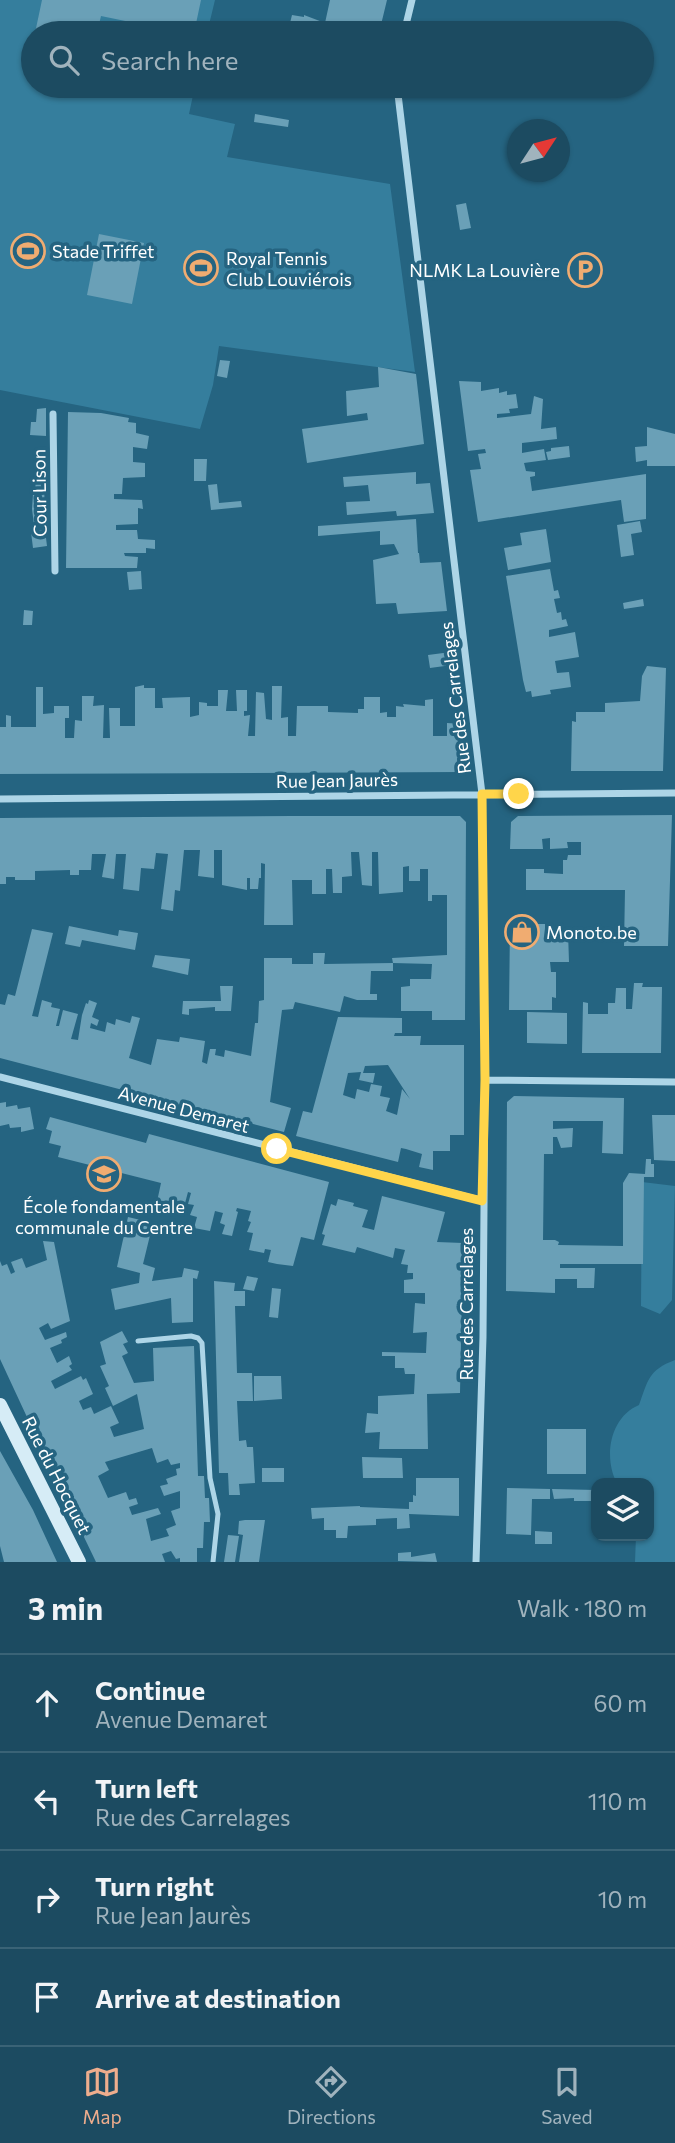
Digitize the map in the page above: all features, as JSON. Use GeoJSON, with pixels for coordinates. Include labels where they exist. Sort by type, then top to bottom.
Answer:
{"type":"FeatureCollection","features":[{"type":"Feature","properties":{"kind":"street"},"geometry":{"type":"LineString","coordinates":[[407,21],[412,0]]}},
{"type":"Feature","properties":{"kind":"street","name":"Rue des Carrelages"},"geometry":{"type":"LineString","coordinates":[[398,98],[482,794],[485,1080],[483,1337],[476,1562]]}},
{"type":"Feature","properties":{"kind":"street","name":"Cour Lison"},"geometry":{"type":"LineString","coordinates":[[53,414],[55,571]]}},
{"type":"Feature","properties":{"kind":"street","name":"Rue Jean Jaurès"},"geometry":{"type":"LineString","coordinates":[[0,799],[675,793]]}},
{"type":"Feature","properties":{"kind":"street","name":"Avenue Demaret"},"geometry":{"type":"LineString","coordinates":[[0,1077],[482,1201]]}},
{"type":"Feature","properties":{"kind":"street"},"geometry":{"type":"LineString","coordinates":[[485,1080],[675,1082]]}},
{"type":"Feature","properties":{"kind":"street","name":"Rue du Hocquet"},"geometry":{"type":"LineString","coordinates":[[0,1405],[79,1562]]}},
{"type":"Feature","properties":{"kind":"lane"},"geometry":{"type":"LineString","coordinates":[[138,1341],[191,1336],[202,1343],[210,1478],[218,1514],[213,1562]]}},
{"type":"Feature","properties":{"kind":"shaded area","name":"Royal Tennis Club Louviérois"},"geometry":{"type":"Polygon","coordinates":[[[0,0],[215,0],[210,21],[21,21],[21,98],[192,98],[189,114],[235,124],[227,157],[390,184],[415,372],[219,346],[213,385],[200,429],[0,390],[0,0]]]}},
{"type":"Feature","properties":{"kind":"shaded area"},"geometry":{"type":"Polygon","coordinates":[[[642,1182],[675,1186],[672,1300],[660,1314],[641,1306],[642,1182]]]}},
{"type":"Feature","properties":{"kind":"shaded area"},"geometry":{"type":"Polygon","coordinates":[[[675,1360],[675,1562],[635,1562],[636,1541],[654,1541],[654,1478],[615,1478],[610,1462],[610,1450],[621,1419],[639,1405],[650,1377],[675,1360]]]}},
{"type":"Feature","properties":{"kind":"building"},"geometry":{"type":"Polygon","coordinates":[[[42,0],[201,0],[197,21],[125,21],[101,16],[100,21],[38,21],[42,0]]]}},
{"type":"Feature","properties":{"kind":"building"},"geometry":{"type":"Polygon","coordinates":[[[330,0],[387,0],[382,21],[325,21],[330,0]]]}},
{"type":"Feature","properties":{"kind":"building"},"geometry":{"type":"Polygon","coordinates":[[[292,15],[304,15],[320,21],[290,21],[292,15]]]}},
{"type":"Feature","properties":{"kind":"building"},"geometry":{"type":"Polygon","coordinates":[[[255,114],[289,120],[288,127],[254,122],[255,114]]]}},
{"type":"Feature","properties":{"kind":"building"},"geometry":{"type":"Polygon","coordinates":[[[466,203],[471,228],[460,230],[456,205],[466,203]]]}},
{"type":"Feature","properties":{"kind":"building"},"geometry":{"type":"Polygon","coordinates":[[[99,234],[144,243],[132,304],[87,295],[99,234]]]}},
{"type":"Feature","properties":{"kind":"building"},"geometry":{"type":"Polygon","coordinates":[[[220,360],[230,361],[227,378],[217,376],[220,360]]]}},
{"type":"Feature","properties":{"kind":"building"},"geometry":{"type":"Polygon","coordinates":[[[378,367],[416,374],[424,444],[307,463],[302,429],[368,420],[367,413],[347,416],[346,391],[379,387],[378,367]]]}},
{"type":"Feature","properties":{"kind":"building"},"geometry":{"type":"Polygon","coordinates":[[[459,381],[481,382],[481,391],[499,388],[499,393],[507,391],[507,395],[516,394],[518,408],[509,409],[510,413],[497,414],[497,418],[531,414],[534,396],[543,399],[541,429],[556,427],[557,439],[522,443],[522,453],[544,449],[546,460],[524,463],[526,471],[535,472],[535,476],[530,477],[532,491],[646,474],[646,519],[624,522],[621,500],[478,522],[470,470],[481,469],[478,454],[486,453],[485,449],[468,451],[459,381]]]}},
{"type":"Feature","properties":{"kind":"building"},"geometry":{"type":"Polygon","coordinates":[[[46,408],[46,436],[30,435],[31,422],[36,422],[37,409],[46,408]]]}},
{"type":"Feature","properties":{"kind":"building"},"geometry":{"type":"Polygon","coordinates":[[[68,412],[101,413],[129,418],[128,422],[136,423],[136,433],[149,436],[147,449],[133,447],[133,462],[145,463],[145,477],[123,478],[122,494],[114,494],[114,499],[142,500],[143,509],[138,508],[138,524],[116,525],[116,530],[137,530],[138,539],[155,540],[155,549],[146,548],[146,553],[124,553],[125,556],[138,557],[137,568],[66,568],[68,412]]]}},
{"type":"Feature","properties":{"kind":"building"},"geometry":{"type":"Polygon","coordinates":[[[647,427],[675,434],[675,466],[647,466],[647,460],[636,462],[635,447],[647,446],[647,427]]]}},
{"type":"Feature","properties":{"kind":"building"},"geometry":{"type":"Polygon","coordinates":[[[569,446],[570,457],[548,460],[546,452],[551,451],[551,448],[569,446]]]}},
{"type":"Feature","properties":{"kind":"building"},"geometry":{"type":"Polygon","coordinates":[[[194,459],[207,459],[206,481],[194,481],[194,459]]]}},
{"type":"Feature","properties":{"kind":"building"},"geometry":{"type":"Polygon","coordinates":[[[416,472],[416,484],[430,483],[434,513],[397,516],[396,511],[347,515],[346,502],[370,501],[368,485],[344,487],[343,477],[416,472]]]}},
{"type":"Feature","properties":{"kind":"building"},"geometry":{"type":"Polygon","coordinates":[[[35,478],[44,478],[45,525],[34,525],[32,509],[33,494],[36,494],[35,478]]]}},
{"type":"Feature","properties":{"kind":"building"},"geometry":{"type":"Polygon","coordinates":[[[217,484],[219,503],[241,501],[242,507],[211,510],[208,485],[217,484]]]}},
{"type":"Feature","properties":{"kind":"building"},"geometry":{"type":"Polygon","coordinates":[[[416,519],[420,563],[441,562],[447,611],[398,614],[396,603],[376,604],[373,560],[399,554],[394,544],[380,545],[380,531],[318,536],[318,526],[416,519]]]}},
{"type":"Feature","properties":{"kind":"building"},"geometry":{"type":"Polygon","coordinates":[[[640,521],[642,532],[631,534],[634,555],[621,557],[617,525],[640,521]]]}},
{"type":"Feature","properties":{"kind":"building"},"geometry":{"type":"Polygon","coordinates":[[[546,529],[551,562],[508,570],[504,548],[522,545],[520,533],[546,529]]]}},
{"type":"Feature","properties":{"kind":"building"},"geometry":{"type":"Polygon","coordinates":[[[45,530],[47,546],[33,548],[31,532],[45,530]]]}},
{"type":"Feature","properties":{"kind":"building"},"geometry":{"type":"Polygon","coordinates":[[[550,569],[554,591],[558,590],[560,598],[554,599],[557,613],[561,612],[562,620],[566,619],[568,626],[549,630],[549,637],[575,632],[579,657],[555,661],[557,673],[569,672],[571,687],[550,690],[551,694],[532,697],[531,691],[526,692],[523,680],[506,576],[550,569]]]}},
{"type":"Feature","properties":{"kind":"building"},"geometry":{"type":"Polygon","coordinates":[[[141,571],[142,589],[129,590],[127,572],[141,571]]]}},
{"type":"Feature","properties":{"kind":"building"},"geometry":{"type":"Polygon","coordinates":[[[643,599],[644,606],[624,609],[623,603],[643,599]]]}},
{"type":"Feature","properties":{"kind":"building"},"geometry":{"type":"Polygon","coordinates":[[[24,610],[33,611],[32,625],[23,625],[24,610]]]}},
{"type":"Feature","properties":{"kind":"building"},"geometry":{"type":"Polygon","coordinates":[[[451,652],[452,665],[430,668],[428,655],[451,652]]]}},
{"type":"Feature","properties":{"kind":"building"},"geometry":{"type":"Polygon","coordinates":[[[647,666],[666,668],[663,771],[571,771],[572,721],[576,722],[576,712],[605,712],[605,703],[640,701],[642,676],[647,666]]]}},
{"type":"Feature","properties":{"kind":"building"},"geometry":{"type":"Polygon","coordinates":[[[144,685],[144,688],[155,688],[155,708],[163,708],[162,698],[190,697],[190,717],[199,715],[199,702],[207,703],[207,706],[218,706],[218,690],[228,690],[226,711],[237,711],[236,690],[247,690],[247,711],[244,711],[244,716],[250,715],[248,736],[255,736],[256,692],[264,693],[266,719],[272,720],[272,686],[282,686],[281,718],[288,717],[288,736],[296,736],[297,706],[328,706],[328,712],[358,713],[358,709],[364,709],[364,697],[380,697],[380,713],[387,712],[387,717],[396,717],[396,706],[425,706],[425,700],[433,699],[433,736],[447,736],[447,723],[462,724],[467,765],[461,772],[0,774],[0,727],[6,727],[6,715],[11,716],[11,727],[36,727],[36,687],[43,687],[43,714],[54,713],[54,706],[69,706],[69,718],[65,718],[65,738],[74,738],[75,720],[82,721],[82,696],[94,696],[93,706],[104,705],[103,738],[110,738],[109,708],[120,708],[120,726],[135,726],[135,687],[144,685]]]}},
{"type":"Feature","properties":{"kind":"building"},"geometry":{"type":"Polygon","coordinates":[[[672,815],[668,946],[624,946],[625,890],[526,890],[526,869],[544,869],[544,873],[563,874],[563,860],[567,860],[568,855],[581,855],[581,842],[567,842],[568,848],[550,849],[550,838],[542,839],[543,849],[510,849],[511,822],[518,816],[672,815]]]}},
{"type":"Feature","properties":{"kind":"building"},"geometry":{"type":"Polygon","coordinates":[[[460,816],[466,822],[465,1020],[432,1020],[432,1011],[401,1011],[401,987],[410,986],[410,979],[431,979],[432,964],[393,963],[392,958],[447,955],[447,895],[432,895],[432,901],[428,901],[428,869],[420,869],[420,881],[409,881],[409,866],[403,867],[403,892],[379,894],[378,852],[372,852],[372,886],[362,885],[359,852],[351,852],[352,876],[342,877],[342,893],[333,893],[332,869],[326,869],[326,894],[312,894],[312,880],[292,880],[293,925],[264,925],[265,864],[261,863],[258,889],[250,889],[250,878],[247,878],[247,890],[222,885],[222,850],[214,850],[214,878],[198,876],[200,850],[184,850],[180,891],[175,890],[173,911],[161,909],[168,854],[156,853],[154,869],[141,868],[139,891],[123,889],[126,854],[116,854],[114,879],[102,877],[106,854],[92,854],[91,870],[79,870],[79,875],[70,875],[70,870],[35,871],[35,880],[6,877],[6,884],[0,884],[0,818],[460,816]]]}},
{"type":"Feature","properties":{"kind":"building"},"geometry":{"type":"Polygon","coordinates":[[[510,924],[545,924],[545,930],[568,932],[569,962],[550,962],[551,972],[556,972],[556,998],[552,997],[552,1010],[509,1010],[510,924]]]}},
{"type":"Feature","properties":{"kind":"building"},"geometry":{"type":"Polygon","coordinates":[[[69,926],[118,936],[119,930],[138,933],[135,950],[82,940],[80,947],[65,944],[69,926]]]}},
{"type":"Feature","properties":{"kind":"building"},"geometry":{"type":"Polygon","coordinates":[[[32,929],[53,933],[32,1016],[38,1017],[42,1000],[52,1003],[51,1007],[60,1009],[56,1026],[59,1026],[63,1010],[78,1014],[71,1039],[78,1040],[82,1015],[89,1000],[97,1003],[92,1017],[99,1020],[97,1026],[91,1023],[90,1028],[105,1032],[107,1022],[115,1025],[116,1019],[130,1023],[132,1016],[140,1018],[129,1058],[151,1065],[157,1039],[179,1042],[180,1037],[205,1041],[202,1062],[207,1064],[210,1049],[216,1049],[215,1055],[224,1057],[225,1050],[251,1056],[255,1023],[258,1023],[259,1001],[264,1000],[264,958],[292,958],[292,964],[313,964],[313,953],[325,953],[324,964],[393,963],[393,971],[371,971],[370,994],[377,994],[377,1000],[357,1000],[344,996],[340,1012],[295,1002],[293,1009],[282,1010],[270,1102],[291,1108],[284,1132],[0,1058],[0,1004],[5,1005],[8,994],[15,996],[32,929]]]}},
{"type":"Feature","properties":{"kind":"building"},"geometry":{"type":"Polygon","coordinates":[[[155,955],[190,959],[188,975],[152,967],[155,955]]]}},
{"type":"Feature","properties":{"kind":"building"},"geometry":{"type":"Polygon","coordinates":[[[634,983],[643,983],[642,987],[662,987],[661,1053],[582,1053],[583,1002],[588,1003],[588,1014],[608,1014],[608,1003],[615,1003],[616,988],[626,988],[626,1009],[632,1009],[634,983]]]}},
{"type":"Feature","properties":{"kind":"building"},"geometry":{"type":"Polygon","coordinates":[[[220,986],[233,986],[231,1011],[215,1011],[215,1007],[189,1009],[189,1015],[182,1014],[183,1001],[221,1001],[220,986]]]}},
{"type":"Feature","properties":{"kind":"building"},"geometry":{"type":"Polygon","coordinates":[[[527,1012],[567,1013],[567,1044],[527,1043],[527,1012]]]}},
{"type":"Feature","properties":{"kind":"building"},"geometry":{"type":"Polygon","coordinates":[[[338,1017],[402,1018],[402,1033],[395,1033],[394,1036],[421,1036],[420,1045],[464,1045],[464,1135],[450,1135],[450,1151],[433,1151],[433,1170],[419,1167],[422,1154],[406,1149],[401,1148],[398,1162],[296,1136],[303,1111],[312,1113],[338,1017]],[[388,1065],[365,1066],[363,1073],[375,1073],[373,1083],[359,1080],[361,1072],[348,1073],[343,1095],[355,1099],[357,1089],[369,1092],[371,1084],[382,1086],[380,1096],[390,1098],[386,1111],[397,1115],[402,1089],[410,1099],[388,1065]]]}},
{"type":"Feature","properties":{"kind":"building"},"geometry":{"type":"Polygon","coordinates":[[[514,1096],[624,1098],[623,1154],[602,1153],[603,1121],[553,1121],[553,1129],[573,1128],[572,1147],[561,1148],[557,1137],[553,1137],[553,1154],[544,1154],[543,1240],[555,1240],[559,1242],[558,1245],[623,1246],[623,1183],[629,1173],[645,1174],[646,1159],[651,1159],[651,1164],[654,1164],[654,1177],[644,1177],[643,1264],[560,1264],[560,1268],[595,1268],[594,1288],[577,1288],[577,1279],[555,1279],[555,1293],[506,1291],[507,1102],[514,1096]]]}},
{"type":"Feature","properties":{"kind":"building"},"geometry":{"type":"Polygon","coordinates":[[[6,1102],[6,1107],[30,1107],[34,1129],[21,1132],[21,1127],[10,1128],[9,1124],[0,1126],[0,1103],[6,1102]]]}},
{"type":"Feature","properties":{"kind":"building"},"geometry":{"type":"Polygon","coordinates":[[[652,1115],[675,1115],[675,1161],[654,1160],[652,1115]]]}},
{"type":"Feature","properties":{"kind":"building"},"geometry":{"type":"Polygon","coordinates":[[[50,1117],[146,1143],[149,1134],[329,1182],[314,1240],[301,1237],[293,1266],[277,1264],[268,1262],[271,1250],[265,1249],[264,1253],[249,1250],[253,1233],[247,1232],[251,1211],[237,1208],[232,1236],[222,1234],[225,1225],[220,1223],[223,1213],[215,1211],[210,1231],[194,1228],[197,1217],[190,1215],[194,1205],[188,1204],[191,1193],[188,1192],[184,1207],[171,1204],[168,1214],[155,1211],[161,1183],[58,1157],[61,1146],[49,1143],[52,1131],[46,1129],[50,1117]]]}},
{"type":"Feature","properties":{"kind":"building"},"geometry":{"type":"Polygon","coordinates":[[[382,1196],[445,1212],[437,1242],[463,1243],[460,1393],[427,1394],[428,1449],[379,1449],[380,1432],[365,1433],[367,1413],[378,1414],[378,1396],[414,1394],[415,1374],[405,1374],[404,1368],[395,1368],[395,1356],[382,1356],[382,1352],[426,1353],[427,1332],[413,1333],[415,1303],[425,1304],[425,1293],[404,1293],[404,1280],[413,1279],[413,1273],[407,1273],[408,1265],[401,1264],[405,1250],[395,1248],[393,1258],[357,1247],[355,1253],[322,1245],[325,1235],[322,1234],[331,1204],[336,1206],[338,1199],[368,1210],[362,1227],[374,1230],[382,1196]]]}},
{"type":"Feature","properties":{"kind":"building"},"geometry":{"type":"Polygon","coordinates":[[[128,1217],[153,1223],[143,1264],[155,1268],[152,1281],[182,1277],[184,1268],[199,1271],[197,1279],[193,1278],[193,1322],[172,1323],[171,1298],[115,1310],[111,1289],[139,1283],[140,1273],[117,1267],[128,1217]]]}},
{"type":"Feature","properties":{"kind":"building"},"geometry":{"type":"Polygon","coordinates":[[[43,1241],[54,1242],[70,1321],[51,1329],[48,1323],[39,1328],[45,1340],[66,1332],[67,1337],[61,1340],[62,1343],[50,1348],[57,1363],[69,1356],[72,1364],[69,1366],[72,1370],[51,1381],[55,1389],[81,1376],[83,1380],[86,1378],[93,1394],[79,1401],[83,1410],[91,1407],[94,1414],[111,1406],[119,1423],[110,1427],[114,1437],[144,1429],[137,1394],[113,1406],[105,1388],[109,1386],[100,1366],[106,1364],[100,1342],[122,1331],[128,1342],[123,1344],[128,1353],[122,1356],[134,1383],[154,1381],[153,1348],[194,1346],[198,1476],[204,1476],[205,1498],[209,1498],[210,1522],[204,1522],[203,1548],[197,1548],[197,1562],[180,1562],[180,1558],[176,1559],[171,1551],[162,1554],[165,1562],[96,1562],[0,1359],[0,1261],[2,1266],[7,1264],[11,1274],[15,1272],[11,1262],[22,1258],[26,1268],[47,1260],[43,1241]],[[152,1448],[105,1462],[109,1470],[98,1476],[108,1498],[126,1492],[129,1500],[136,1498],[138,1504],[129,1507],[132,1515],[158,1508],[161,1514],[146,1519],[151,1541],[169,1536],[166,1529],[176,1525],[171,1511],[180,1508],[180,1491],[164,1496],[160,1486],[168,1484],[166,1479],[177,1475],[176,1469],[180,1468],[180,1463],[171,1465],[168,1459],[157,1463],[152,1448]]]}},
{"type":"Feature","properties":{"kind":"building"},"geometry":{"type":"Polygon","coordinates":[[[247,1276],[258,1278],[254,1291],[243,1289],[247,1276]]]}},
{"type":"Feature","properties":{"kind":"building"},"geometry":{"type":"Polygon","coordinates":[[[214,1281],[235,1283],[234,1291],[245,1291],[245,1306],[235,1306],[237,1373],[252,1373],[253,1401],[237,1401],[239,1441],[246,1440],[247,1447],[253,1447],[255,1483],[239,1484],[240,1495],[229,1495],[228,1473],[219,1473],[214,1281]]]}},
{"type":"Feature","properties":{"kind":"building"},"geometry":{"type":"Polygon","coordinates":[[[272,1288],[281,1289],[278,1318],[269,1317],[272,1288]]]}},
{"type":"Feature","properties":{"kind":"building"},"geometry":{"type":"Polygon","coordinates":[[[254,1376],[281,1376],[282,1399],[254,1401],[254,1376]]]}},
{"type":"Feature","properties":{"kind":"building"},"geometry":{"type":"Polygon","coordinates":[[[547,1429],[586,1429],[586,1474],[547,1474],[547,1429]]]}},
{"type":"Feature","properties":{"kind":"building"},"geometry":{"type":"Polygon","coordinates":[[[0,1451],[33,1510],[57,1562],[4,1562],[0,1546],[0,1451]]]}},
{"type":"Feature","properties":{"kind":"building"},"geometry":{"type":"Polygon","coordinates":[[[362,1457],[402,1458],[403,1478],[363,1478],[362,1457]]]}},
{"type":"Feature","properties":{"kind":"building"},"geometry":{"type":"Polygon","coordinates":[[[262,1468],[284,1468],[284,1482],[262,1482],[262,1468]]]}},
{"type":"Feature","properties":{"kind":"building"},"geometry":{"type":"Polygon","coordinates":[[[416,1478],[459,1478],[459,1516],[409,1514],[410,1528],[397,1529],[397,1518],[376,1519],[376,1525],[348,1526],[347,1538],[336,1538],[336,1530],[324,1530],[324,1518],[312,1519],[311,1508],[360,1506],[409,1509],[409,1502],[413,1502],[413,1495],[416,1496],[416,1478]]]}},
{"type":"Feature","properties":{"kind":"building"},"geometry":{"type":"Polygon","coordinates":[[[507,1488],[550,1489],[550,1499],[532,1499],[531,1535],[506,1534],[507,1488]]]}},
{"type":"Feature","properties":{"kind":"building"},"geometry":{"type":"Polygon","coordinates":[[[552,1489],[591,1490],[591,1501],[554,1499],[552,1489]]]}},
{"type":"Feature","properties":{"kind":"building"},"geometry":{"type":"Polygon","coordinates":[[[265,1520],[259,1562],[239,1562],[243,1535],[238,1534],[239,1521],[265,1520]]]}},
{"type":"Feature","properties":{"kind":"building"},"geometry":{"type":"Polygon","coordinates":[[[535,1531],[552,1532],[552,1544],[535,1544],[535,1531]]]}},
{"type":"Feature","properties":{"kind":"building"},"geometry":{"type":"Polygon","coordinates":[[[228,1535],[239,1536],[235,1562],[224,1562],[228,1535]]]}},
{"type":"Feature","properties":{"kind":"building"},"geometry":{"type":"Polygon","coordinates":[[[411,1552],[411,1557],[435,1553],[437,1562],[398,1561],[398,1553],[411,1552]]]}},
{"type":"Feature","properties":{"kind":"place","name":"Stade Triffet"},"geometry":{"type":"Point","coordinates":[28,251]}},
{"type":"Feature","properties":{"kind":"place","name":"Royal Tennis Club Louviérois"},"geometry":{"type":"Point","coordinates":[201,268]}},
{"type":"Feature","properties":{"kind":"place","name":"NLMK La Louvière"},"geometry":{"type":"Point","coordinates":[585,270]}},
{"type":"Feature","properties":{"kind":"place","name":"Monoto.be"},"geometry":{"type":"Point","coordinates":[522,932]}},
{"type":"Feature","properties":{"kind":"place","name":"École fondamentale communale du Centre"},"geometry":{"type":"Point","coordinates":[104,1174]}},
{"type":"Feature","properties":{"kind":"route"},"geometry":{"type":"LineString","coordinates":[[277,1149],[482,1201],[485,1080],[482,794],[519,794]]}}]}
